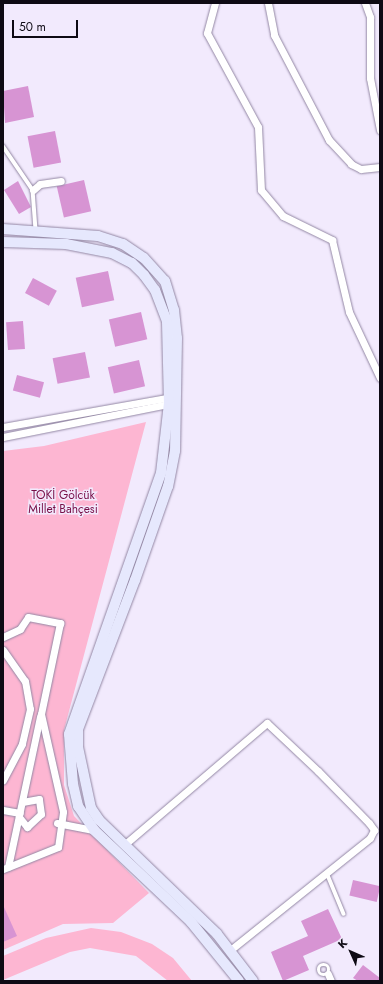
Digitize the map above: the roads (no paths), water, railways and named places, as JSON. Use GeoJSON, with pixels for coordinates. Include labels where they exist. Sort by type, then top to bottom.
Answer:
{"type":"FeatureCollection","features":[{"type":"Feature","properties":{"kind":"main road"},"geometry":{"type":"LineString","coordinates":[[3,229],[98,236],[123,244],[144,258],[165,282],[174,310],[175,451],[168,486],[77,737],[91,808],[124,845],[197,913],[230,950],[253,981]]}},
{"type":"Feature","properties":{"kind":"main road"},"geometry":{"type":"LineString","coordinates":[[3,242],[93,248],[132,263],[155,290],[167,322],[174,400],[157,486],[69,734],[76,800],[94,830],[191,922],[239,981]]}},
{"type":"Feature","properties":{"kind":"street"},"geometry":{"type":"LineString","coordinates":[[215,3],[207,33],[258,127],[260,190],[282,216],[332,240],[349,312],[380,378]]}},
{"type":"Feature","properties":{"kind":"street"},"geometry":{"type":"LineString","coordinates":[[268,3],[274,35],[329,140],[351,164],[361,170],[380,167]]}},
{"type":"Feature","properties":{"kind":"street"},"geometry":{"type":"LineString","coordinates":[[365,3],[370,17],[370,78],[380,130]]}},
{"type":"Feature","properties":{"kind":"street"},"geometry":{"type":"LineString","coordinates":[[33,190],[40,184],[61,181]]}},
{"type":"Feature","properties":{"kind":"street"},"geometry":{"type":"LineString","coordinates":[[3,427],[174,400]]}},
{"type":"Feature","properties":{"kind":"street"},"geometry":{"type":"LineString","coordinates":[[3,437],[174,400]]}},
{"type":"Feature","properties":{"kind":"street"},"geometry":{"type":"LineString","coordinates":[[3,637],[20,629],[28,617],[60,623],[20,815],[6,868]]}},
{"type":"Feature","properties":{"kind":"street"},"geometry":{"type":"LineString","coordinates":[[3,650],[25,681],[30,709],[22,744],[3,780]]}},
{"type":"Feature","properties":{"kind":"street"},"geometry":{"type":"LineString","coordinates":[[6,868],[58,847],[59,823],[63,812],[41,714]]}},
{"type":"Feature","properties":{"kind":"street"},"geometry":{"type":"LineString","coordinates":[[124,845],[268,723],[374,830],[370,838],[230,950]]}},
{"type":"Feature","properties":{"kind":"street"},"geometry":{"type":"LineString","coordinates":[[3,810],[20,815],[27,827],[40,814],[38,798],[22,802]]}},
{"type":"Feature","properties":{"kind":"street"},"geometry":{"type":"LineString","coordinates":[[59,823],[94,830]]}},
{"type":"Feature","properties":{"kind":"street"},"geometry":{"type":"LineString","coordinates":[[328,974],[331,981]]}},
{"type":"Feature","properties":{"kind":"lane"},"geometry":{"type":"LineString","coordinates":[[3,146],[33,190],[36,231]]}},
{"type":"Feature","properties":{"kind":"lane"},"geometry":{"type":"LineString","coordinates":[[327,873],[344,914]]}},
{"type":"Feature","properties":{"kind":"park label","name":"TOKİ Gölcük Millet Bahçesi"},"geometry":{"type":"Point","coordinates":[63,503]}}]}
